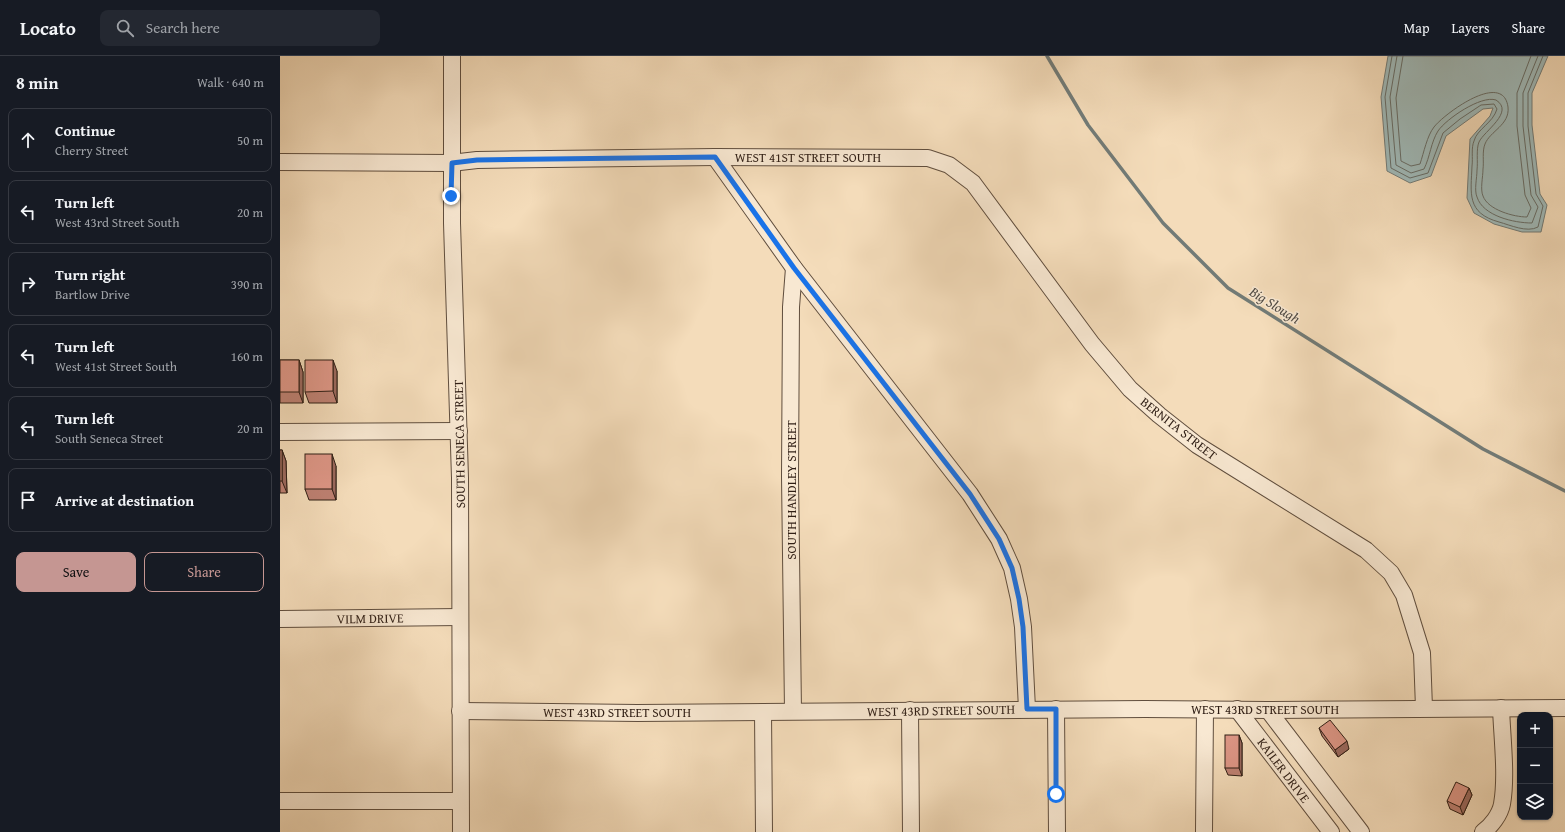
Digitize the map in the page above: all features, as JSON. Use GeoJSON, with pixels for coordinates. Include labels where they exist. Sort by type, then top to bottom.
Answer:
{"type":"FeatureCollection","features":[{"type":"Feature","properties":{"kind":"street","name":"SOUTH SENECA STREET"},"geometry":{"type":"LineString","coordinates":[[452,56],[452,224],[459,431],[460,832]]}},
{"type":"Feature","properties":{"kind":"street","name":"WEST 41ST STREET SOUTH"},"geometry":{"type":"LineString","coordinates":[[280,162],[452,163],[477,160],[715,157],[928,158]]}},
{"type":"Feature","properties":{"kind":"street"},"geometry":{"type":"LineString","coordinates":[[715,157],[794,268],[970,494],[1006,550],[1012,568],[1023,627],[1027,709]]}},
{"type":"Feature","properties":{"kind":"street","name":"BERNITA STREET"},"geometry":{"type":"LineString","coordinates":[[928,158],[949,165],[973,183],[1092,344],[1130,389],[1159,415],[1197,445],[1366,550],[1391,573],[1404,595],[1422,653],[1424,708]]}},
{"type":"Feature","properties":{"kind":"street","name":"SOUTH HANDLEY STREET"},"geometry":{"type":"LineString","coordinates":[[793,711],[790,468],[791,307],[794,268]]}},
{"type":"Feature","properties":{"kind":"street"},"geometry":{"type":"LineString","coordinates":[[280,432],[459,431]]}},
{"type":"Feature","properties":{"kind":"street","name":"VILM DRIVE"},"geometry":{"type":"LineString","coordinates":[[280,619],[460,617]]}},
{"type":"Feature","properties":{"kind":"street"},"geometry":{"type":"LineString","coordinates":[[1483,832],[1496,818],[1502,805],[1503,765],[1501,708]]}},
{"type":"Feature","properties":{"kind":"street","name":"WEST 43RD STREET SOUTH"},"geometry":{"type":"LineString","coordinates":[[460,711],[763,712],[1027,709],[1268,710],[1565,708]]}},
{"type":"Feature","properties":{"kind":"street"},"geometry":{"type":"LineString","coordinates":[[1056,709],[1057,832]]}},
{"type":"Feature","properties":{"kind":"street"},"geometry":{"type":"LineString","coordinates":[[1204,832],[1205,709]]}},
{"type":"Feature","properties":{"kind":"street","name":"KAILER DRIVE"},"geometry":{"type":"LineString","coordinates":[[1238,709],[1331,832]]}},
{"type":"Feature","properties":{"kind":"street"},"geometry":{"type":"LineString","coordinates":[[910,710],[911,832]]}},
{"type":"Feature","properties":{"kind":"street","name":"KAILER DRIVE"},"geometry":{"type":"LineString","coordinates":[[1268,710],[1361,832]]}},
{"type":"Feature","properties":{"kind":"street"},"geometry":{"type":"LineString","coordinates":[[763,712],[764,832]]}},
{"type":"Feature","properties":{"kind":"street"},"geometry":{"type":"LineString","coordinates":[[280,801],[460,801]]}},
{"type":"Feature","properties":{"kind":"water"},"geometry":{"type":"Polygon","coordinates":[[[1388,56],[1548,56],[1532,93],[1532,125],[1540,194],[1547,205],[1541,232],[1522,232],[1494,224],[1474,213],[1467,198],[1470,139],[1490,116],[1493,108],[1483,109],[1446,136],[1431,176],[1410,183],[1387,171],[1381,97],[1388,56]]]}},
{"type":"Feature","properties":{"kind":"building"},"geometry":{"type":"Polygon","coordinates":[[[280,360],[299,360],[299,392],[280,392],[280,360]]]}},
{"type":"Feature","properties":{"kind":"building"},"geometry":{"type":"Polygon","coordinates":[[[305,360],[333,360],[333,391],[305,392],[305,360]]]}},
{"type":"Feature","properties":{"kind":"building"},"geometry":{"type":"Polygon","coordinates":[[[280,450],[282,450],[282,481],[280,481],[280,450]]]}},
{"type":"Feature","properties":{"kind":"building"},"geometry":{"type":"Polygon","coordinates":[[[305,454],[332,454],[332,489],[305,489],[305,454]]]}},
{"type":"Feature","properties":{"kind":"building"},"geometry":{"type":"Polygon","coordinates":[[[1330,720],[1347,741],[1335,750],[1319,728],[1330,720]]]}},
{"type":"Feature","properties":{"kind":"building"},"geometry":{"type":"Polygon","coordinates":[[[1225,735],[1239,735],[1239,768],[1225,768],[1225,735]]]}},
{"type":"Feature","properties":{"kind":"building"},"geometry":{"type":"Polygon","coordinates":[[[1456,782],[1469,788],[1460,807],[1447,801],[1456,782]]]}},
{"type":"Feature","properties":{"kind":"waterway","name":"Big Slough"},"geometry":{"type":"LineString","coordinates":[[1047,56],[1088,125],[1163,223],[1228,288],[1483,449],[1565,491]]}},
{"type":"Feature","properties":{"kind":"route"},"geometry":{"type":"LineString","coordinates":[[451,196],[452,163],[477,160],[715,157],[794,268],[970,494],[1006,550],[1019,599],[1023,627],[1027,709],[1056,709],[1056,794]]}}]}
